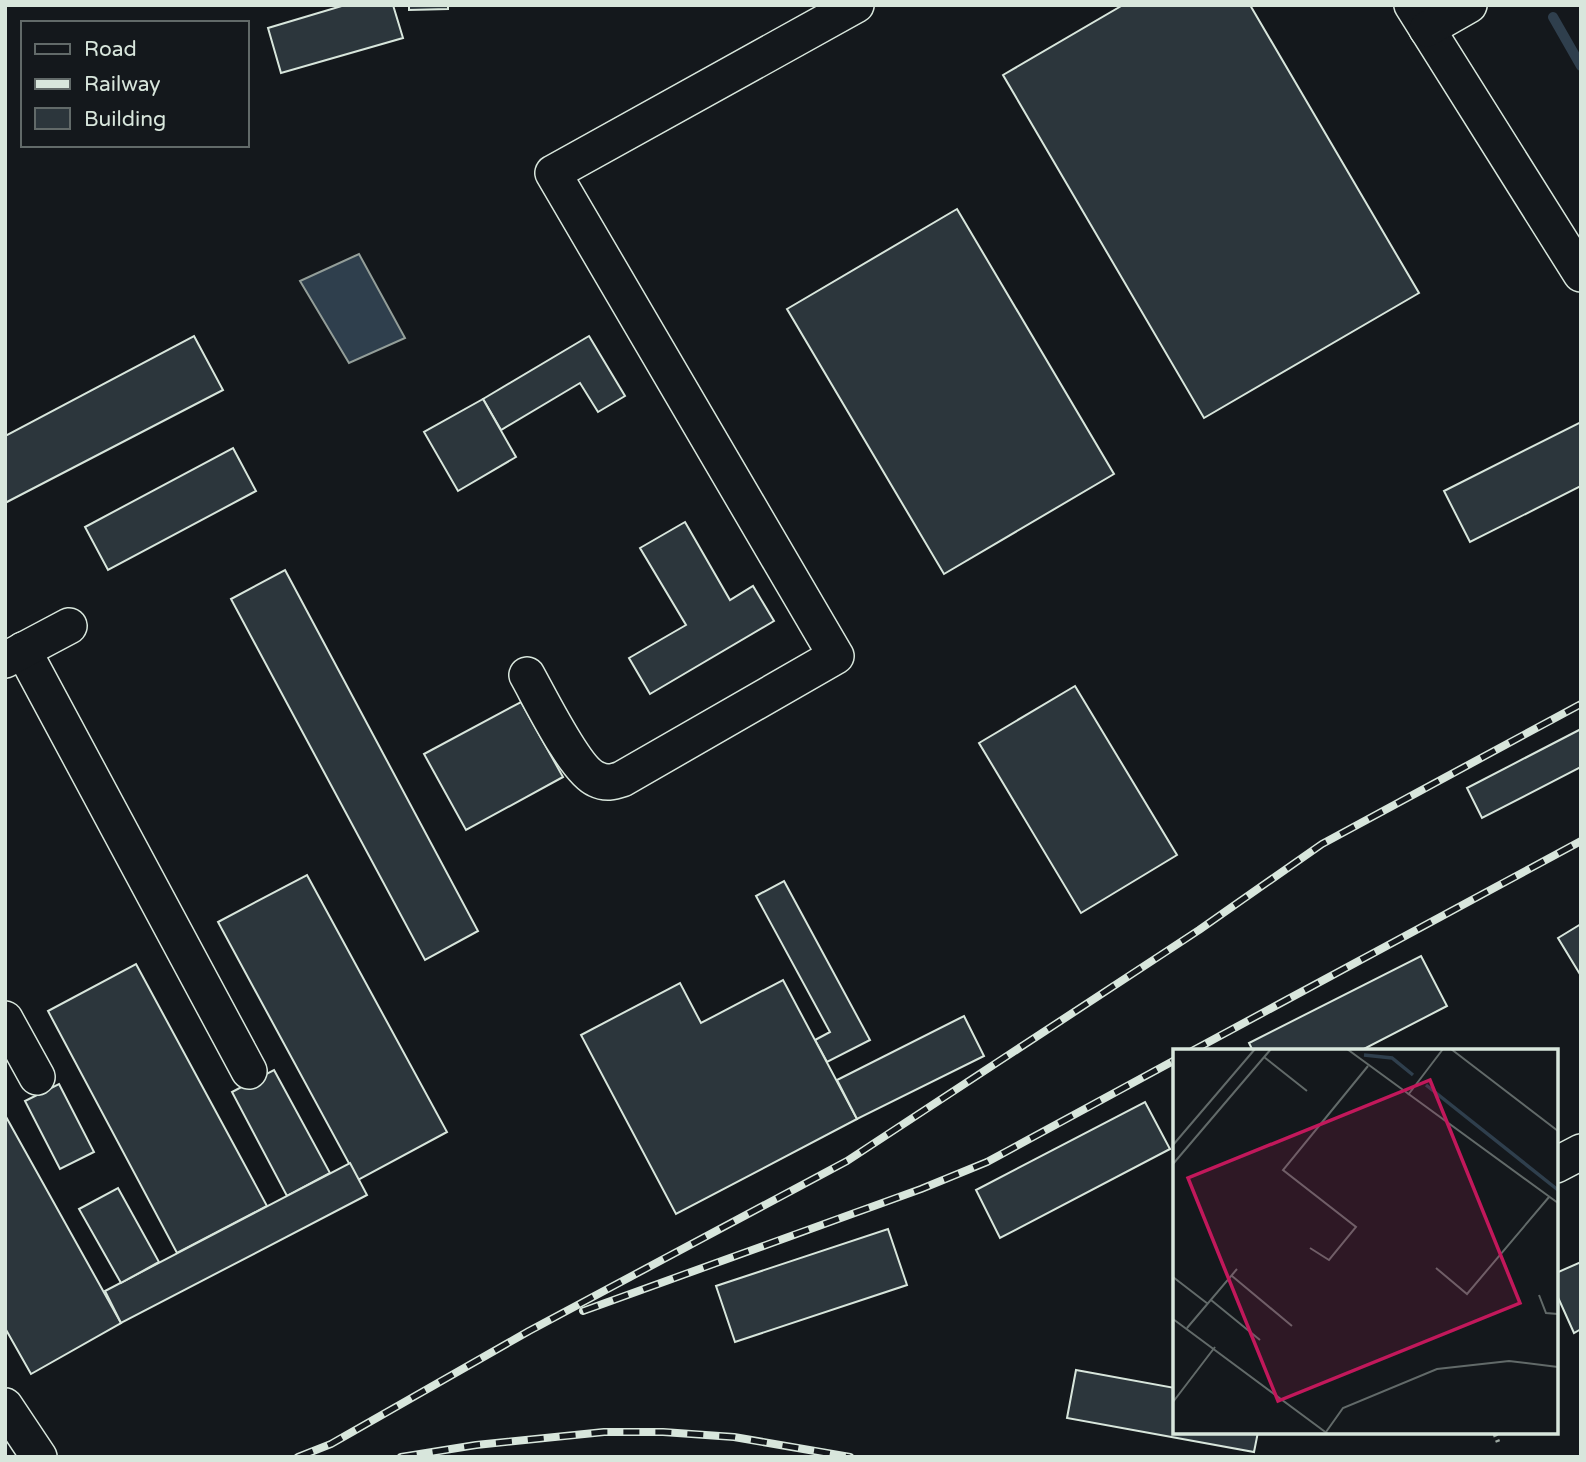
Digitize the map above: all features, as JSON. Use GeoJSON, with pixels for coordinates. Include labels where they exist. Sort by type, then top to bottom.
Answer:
{"type":"FeatureCollection","features":[{"type":"Feature","properties":{"kind":"street"},"geometry":{"type":"LineString","coordinates":[[527,675],[580,767],[597,780],[609,783],[622,779],[836,656],[553,173],[856,5]]}},
{"type":"Feature","properties":{"kind":"street"},"geometry":{"type":"LineString","coordinates":[[1469,5],[1420,17],[1581,274]]}},
{"type":"Feature","properties":{"kind":"street"},"geometry":{"type":"LineString","coordinates":[[69,626],[14,655],[249,1071]]}},
{"type":"Feature","properties":{"kind":"street"},"geometry":{"type":"LineString","coordinates":[[5,1019],[37,1077]]}},
{"type":"Feature","properties":{"kind":"street"},"geometry":{"type":"LineString","coordinates":[[1558,1164],[1581,1153]]}},
{"type":"Feature","properties":{"kind":"street"},"geometry":{"type":"LineString","coordinates":[[5,1406],[39,1457]]}},
{"type":"Feature","properties":{"kind":"path"},"geometry":{"type":"LineString","coordinates":[[1495,1434],[1499,1442]]}},
{"type":"Feature","properties":{"kind":"water"},"geometry":{"type":"Polygon","coordinates":[[[359,254],[405,338],[349,363],[300,281],[359,254]]]}},
{"type":"Feature","properties":{"kind":"building"},"geometry":{"type":"Polygon","coordinates":[[[345,5],[393,5],[403,38],[281,73],[268,28],[345,5]]]}},
{"type":"Feature","properties":{"kind":"building"},"geometry":{"type":"Polygon","coordinates":[[[409,5],[448,5],[448,9],[409,10],[409,5]]]}},
{"type":"Feature","properties":{"kind":"building"},"geometry":{"type":"Polygon","coordinates":[[[1123,5],[1250,5],[1419,293],[1204,418],[1003,75],[1123,5]]]}},
{"type":"Feature","properties":{"kind":"building"},"geometry":{"type":"Polygon","coordinates":[[[957,209],[1114,474],[944,574],[787,309],[957,209]]]}},
{"type":"Feature","properties":{"kind":"building"},"geometry":{"type":"Polygon","coordinates":[[[194,336],[223,390],[5,503],[5,436],[194,336]]]}},
{"type":"Feature","properties":{"kind":"building"},"geometry":{"type":"Polygon","coordinates":[[[589,336],[625,396],[598,412],[580,383],[501,430],[483,399],[589,336]]]}},
{"type":"Feature","properties":{"kind":"building"},"geometry":{"type":"Polygon","coordinates":[[[483,399],[516,457],[458,491],[424,432],[483,399]]]}},
{"type":"Feature","properties":{"kind":"building"},"geometry":{"type":"Polygon","coordinates":[[[1581,422],[1581,486],[1470,542],[1444,491],[1581,422]]]}},
{"type":"Feature","properties":{"kind":"building"},"geometry":{"type":"Polygon","coordinates":[[[233,448],[256,491],[108,570],[85,527],[233,448]]]}},
{"type":"Feature","properties":{"kind":"building"},"geometry":{"type":"Polygon","coordinates":[[[685,522],[730,600],[753,586],[774,621],[650,694],[629,658],[686,625],[640,548],[685,522]]]}},
{"type":"Feature","properties":{"kind":"building"},"geometry":{"type":"Polygon","coordinates":[[[285,570],[478,931],[425,960],[231,599],[285,570]]]}},
{"type":"Feature","properties":{"kind":"building"},"geometry":{"type":"Polygon","coordinates":[[[1075,686],[1177,855],[1081,913],[979,743],[1075,686]]]}},
{"type":"Feature","properties":{"kind":"building"},"geometry":{"type":"Polygon","coordinates":[[[521,702],[563,777],[466,830],[424,754],[521,702]]]}},
{"type":"Feature","properties":{"kind":"building"},"geometry":{"type":"Polygon","coordinates":[[[1581,729],[1581,767],[1482,818],[1467,788],[1581,729]]]}},
{"type":"Feature","properties":{"kind":"building"},"geometry":{"type":"Polygon","coordinates":[[[307,875],[447,1132],[358,1180],[218,922],[307,875]]]}},
{"type":"Feature","properties":{"kind":"building"},"geometry":{"type":"Polygon","coordinates":[[[784,881],[870,1040],[827,1062],[815,1040],[830,1032],[756,896],[784,881]]]}},
{"type":"Feature","properties":{"kind":"building"},"geometry":{"type":"Polygon","coordinates":[[[1581,924],[1581,976],[1558,938],[1581,924]]]}},
{"type":"Feature","properties":{"kind":"building"},"geometry":{"type":"Polygon","coordinates":[[[1421,956],[1447,1006],[1364,1049],[1252,1049],[1249,1043],[1421,956]]]}},
{"type":"Feature","properties":{"kind":"building"},"geometry":{"type":"Polygon","coordinates":[[[136,964],[267,1206],[177,1253],[48,1011],[136,964]]]}},
{"type":"Feature","properties":{"kind":"building"},"geometry":{"type":"Polygon","coordinates":[[[783,980],[857,1119],[676,1214],[581,1035],[680,983],[701,1023],[783,980]]]}},
{"type":"Feature","properties":{"kind":"building"},"geometry":{"type":"Polygon","coordinates":[[[964,1016],[984,1056],[857,1119],[837,1080],[964,1016]]]}},
{"type":"Feature","properties":{"kind":"building"},"geometry":{"type":"Polygon","coordinates":[[[274,1070],[330,1173],[287,1196],[232,1092],[274,1070]]]}},
{"type":"Feature","properties":{"kind":"building"},"geometry":{"type":"Polygon","coordinates":[[[59,1084],[94,1152],[60,1169],[25,1101],[59,1084]]]}},
{"type":"Feature","properties":{"kind":"building"},"geometry":{"type":"Polygon","coordinates":[[[1145,1102],[1170,1149],[1000,1238],[976,1190],[1145,1102]]]}},
{"type":"Feature","properties":{"kind":"building"},"geometry":{"type":"Polygon","coordinates":[[[5,1115],[121,1323],[31,1374],[5,1328],[5,1115]]]}},
{"type":"Feature","properties":{"kind":"building"},"geometry":{"type":"Polygon","coordinates":[[[350,1163],[367,1195],[121,1323],[105,1291],[350,1163]]]}},
{"type":"Feature","properties":{"kind":"building"},"geometry":{"type":"Polygon","coordinates":[[[118,1188],[159,1262],[121,1283],[79,1209],[118,1188]]]}},
{"type":"Feature","properties":{"kind":"building"},"geometry":{"type":"Polygon","coordinates":[[[888,1229],[907,1285],[735,1342],[716,1286],[888,1229]]]}},
{"type":"Feature","properties":{"kind":"building"},"geometry":{"type":"Polygon","coordinates":[[[1581,1262],[1581,1329],[1574,1333],[1558,1297],[1558,1272],[1581,1262]]]}},
{"type":"Feature","properties":{"kind":"building"},"geometry":{"type":"Polygon","coordinates":[[[1076,1370],[1173,1388],[1173,1434],[1258,1434],[1254,1452],[1067,1418],[1076,1370]]]}},
{"type":"Feature","properties":{"kind":"waterway"},"geometry":{"type":"LineString","coordinates":[[1553,17],[1581,66]]}},
{"type":"Feature","properties":{"kind":"railway"},"geometry":{"type":"LineString","coordinates":[[298,1457],[331,1444],[529,1331],[847,1161],[1199,930],[1322,844],[1581,704]]}},
{"type":"Feature","properties":{"kind":"railway"},"geometry":{"type":"LineString","coordinates":[[1196,1049],[1581,841]]}},
{"type":"Feature","properties":{"kind":"railway"},"geometry":{"type":"LineString","coordinates":[[583,1311],[921,1189],[987,1162],[1173,1061]]}},
{"type":"Feature","properties":{"kind":"railway"},"geometry":{"type":"LineString","coordinates":[[401,1457],[476,1445],[604,1432],[663,1432],[734,1437],[850,1457]]}}]}
